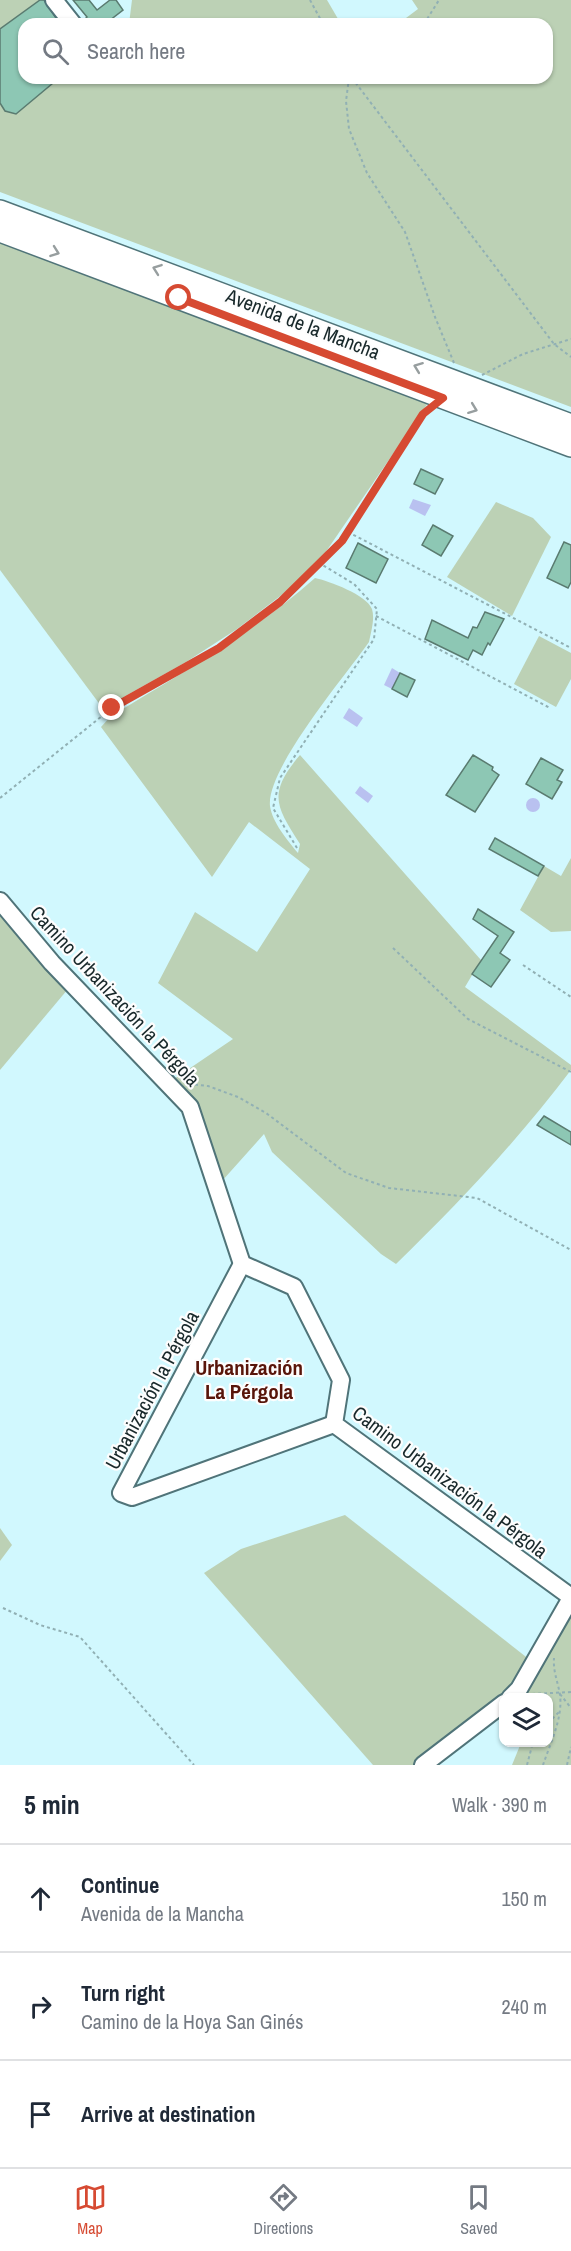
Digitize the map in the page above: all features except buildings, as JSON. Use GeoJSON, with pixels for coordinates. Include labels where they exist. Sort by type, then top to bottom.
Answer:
{"type":"FeatureCollection","features":[{"type":"Feature","properties":{"kind":"main road","name":"Avenida de la Mancha"},"geometry":{"type":"LineString","coordinates":[[0,211],[571,425]]}},
{"type":"Feature","properties":{"kind":"main road","name":"Avenida de la Mancha"},"geometry":{"type":"LineString","coordinates":[[0,231],[571,446]]}},
{"type":"Feature","properties":{"kind":"street"},"geometry":{"type":"LineString","coordinates":[[54,0],[68,18]]}},
{"type":"Feature","properties":{"kind":"street","name":"Camino Urbanización la Pérgola"},"geometry":{"type":"LineString","coordinates":[[0,900],[52,963],[190,1107],[242,1264],[294,1287],[341,1380],[334,1424],[571,1597]]}},
{"type":"Feature","properties":{"kind":"street","name":"Urbanización la Pérgola"},"geometry":{"type":"LineString","coordinates":[[242,1264],[121,1493],[132,1497],[334,1424]]}},
{"type":"Feature","properties":{"kind":"street"},"geometry":{"type":"LineString","coordinates":[[518,1693],[571,1597]]}},
{"type":"Feature","properties":{"kind":"street"},"geometry":{"type":"LineString","coordinates":[[423,1765],[499,1707]]}},
{"type":"Feature","properties":{"kind":"path"},"geometry":{"type":"LineString","coordinates":[[310,0],[319,18]]}},
{"type":"Feature","properties":{"kind":"path"},"geometry":{"type":"LineString","coordinates":[[428,18],[439,0]]}},
{"type":"Feature","properties":{"kind":"path"},"geometry":{"type":"LineString","coordinates":[[349,84],[346,101],[349,129],[367,172],[405,232],[435,317],[465,385],[504,363],[571,339]]}},
{"type":"Feature","properties":{"kind":"path"},"geometry":{"type":"LineString","coordinates":[[355,84],[554,344],[571,357]]}},
{"type":"Feature","properties":{"kind":"path"},"geometry":{"type":"LineString","coordinates":[[0,798],[112,708],[219,648],[280,602],[348,532],[423,414],[443,398]]}},
{"type":"Feature","properties":{"kind":"path"},"geometry":{"type":"LineString","coordinates":[[348,532],[571,648]]}},
{"type":"Feature","properties":{"kind":"path"},"geometry":{"type":"LineString","coordinates":[[297,848],[273,808],[280,778],[374,639],[377,609],[354,584],[320,563]]}},
{"type":"Feature","properties":{"kind":"path"},"geometry":{"type":"LineString","coordinates":[[376,616],[550,708]]}},
{"type":"Feature","properties":{"kind":"path"},"geometry":{"type":"LineString","coordinates":[[393,948],[468,1019],[571,1072]]}},
{"type":"Feature","properties":{"kind":"path"},"geometry":{"type":"LineString","coordinates":[[523,965],[571,997]]}},
{"type":"Feature","properties":{"kind":"path"},"geometry":{"type":"LineString","coordinates":[[165,1083],[208,1086],[238,1097],[266,1113],[346,1173],[389,1188],[477,1198],[571,1250]]}},
{"type":"Feature","properties":{"kind":"path"},"geometry":{"type":"LineString","coordinates":[[3,1608],[40,1624],[80,1637],[194,1765]]}},
{"type":"Feature","properties":{"kind":"path"},"geometry":{"type":"LineString","coordinates":[[543,1765],[561,1709],[560,1694],[553,1671],[554,1652],[550,1635]]}},
{"type":"Feature","properties":{"kind":"path"},"geometry":{"type":"LineString","coordinates":[[553,1694],[571,1692]]}},
{"type":"Feature","properties":{"kind":"path"},"geometry":{"type":"LineString","coordinates":[[560,1694],[571,1708]]}},
{"type":"Feature","properties":{"kind":"path"},"geometry":{"type":"LineString","coordinates":[[553,1718],[561,1709]]}},
{"type":"Feature","properties":{"kind":"path"},"geometry":{"type":"LineString","coordinates":[[527,1765],[531,1747]]}},
{"type":"Feature","properties":{"kind":"path"},"geometry":{"type":"LineString","coordinates":[[567,1765],[571,1747]]}},
{"type":"Feature","properties":{"kind":"green space"},"geometry":{"type":"Polygon","coordinates":[[[0,0],[40,0],[0,29],[0,0]]]}},
{"type":"Feature","properties":{"kind":"green space"},"geometry":{"type":"Polygon","coordinates":[[[132,0],[327,0],[338,18],[130,18],[132,0]]]}},
{"type":"Feature","properties":{"kind":"green space"},"geometry":{"type":"Polygon","coordinates":[[[412,0],[571,0],[571,407],[0,192],[0,103],[5,111],[16,114],[52,84],[553,84],[553,18],[406,18],[418,9],[412,0]]]}},
{"type":"Feature","properties":{"kind":"green space"},"geometry":{"type":"Polygon","coordinates":[[[0,238],[430,400],[325,553],[288,590],[237,629],[186,662],[111,704],[101,706],[0,570],[0,238]]]}},
{"type":"Feature","properties":{"kind":"green space"},"geometry":{"type":"Polygon","coordinates":[[[496,502],[533,518],[551,537],[512,616],[447,577],[496,502]]]}},
{"type":"Feature","properties":{"kind":"green space"},"geometry":{"type":"Polygon","coordinates":[[[315,578],[338,585],[369,604],[372,609],[372,626],[369,642],[309,722],[281,769],[272,790],[270,806],[277,825],[298,853],[300,844],[285,820],[279,800],[279,790],[290,768],[300,755],[481,960],[465,987],[571,1065],[571,1070],[509,1146],[396,1264],[381,1254],[272,1152],[264,1134],[222,1181],[174,1079],[233,1039],[158,983],[195,912],[257,952],[310,869],[249,822],[212,877],[101,727],[111,716],[190,668],[267,617],[315,578]]]}},
{"type":"Feature","properties":{"kind":"green space"},"geometry":{"type":"Polygon","coordinates":[[[539,636],[571,653],[571,679],[556,707],[514,684],[539,636]]]}},
{"type":"Feature","properties":{"kind":"green space"},"geometry":{"type":"Polygon","coordinates":[[[571,858],[571,931],[551,932],[520,910],[544,866],[561,876],[571,858]]]}},
{"type":"Feature","properties":{"kind":"green space"},"geometry":{"type":"Polygon","coordinates":[[[0,907],[68,989],[0,1070],[0,907]]]}},
{"type":"Feature","properties":{"kind":"green space"},"geometry":{"type":"Polygon","coordinates":[[[345,1515],[530,1660],[516,1686],[507,1693],[499,1693],[499,1699],[413,1765],[373,1765],[204,1573],[241,1549],[345,1515]]]}},
{"type":"Feature","properties":{"kind":"green space"},"geometry":{"type":"Polygon","coordinates":[[[0,1528],[12,1545],[0,1561],[0,1528]]]}},
{"type":"Feature","properties":{"kind":"green space"},"geometry":{"type":"Polygon","coordinates":[[[571,1605],[571,1765],[512,1765],[519,1747],[553,1747],[553,1693],[516,1693],[571,1605]]]}},
{"type":"Feature","properties":{"kind":"water"},"geometry":{"type":"Polygon","coordinates":[[[413,499],[431,505],[425,516],[409,508],[413,499]]]}},
{"type":"Feature","properties":{"kind":"water"},"geometry":{"type":"Polygon","coordinates":[[[392,668],[400,673],[392,689],[384,685],[392,668]]]}},
{"type":"Feature","properties":{"kind":"water"},"geometry":{"type":"Polygon","coordinates":[[[349,708],[363,718],[357,727],[343,718],[349,708]]]}},
{"type":"Feature","properties":{"kind":"water"},"geometry":{"type":"Polygon","coordinates":[[[360,786],[373,796],[368,803],[355,793],[360,786]]]}},
{"type":"Feature","properties":{"kind":"water"},"geometry":{"type":"Polygon","coordinates":[[[530,798],[536,798],[540,805],[536,812],[530,812],[526,808],[526,802],[530,798]]]}},
{"type":"Feature","properties":{"kind":"district","name":"Urbanización La Pérgola"},"geometry":{"type":"Point","coordinates":[249,1380]}},
{"type":"Feature","properties":{"kind":"route"},"geometry":{"type":"LineString","coordinates":[[112,708],[219,648],[280,602],[342,541],[423,414],[443,398],[179,298]]}}]}
